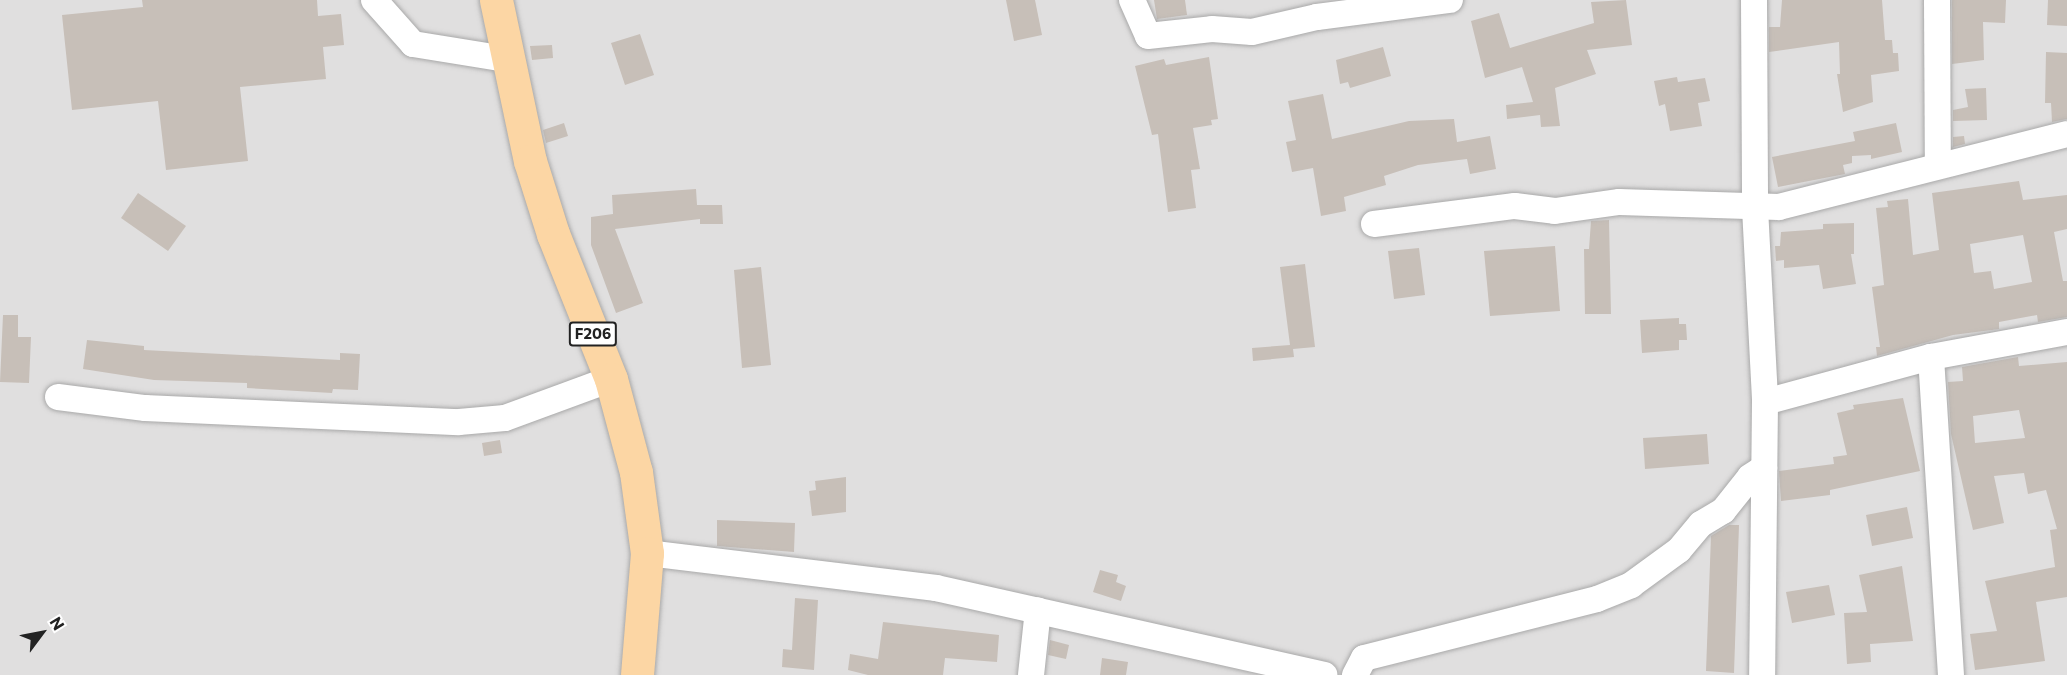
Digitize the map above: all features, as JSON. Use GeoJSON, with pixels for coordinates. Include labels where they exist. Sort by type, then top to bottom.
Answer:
{"type":"FeatureCollection","features":[{"type":"Feature","properties":{"kind":"main road","name":"F206"},"geometry":{"type":"LineString","coordinates":[[496,0],[506,59],[530,161],[553,234],[611,379],[636,472],[647,553],[637,675]]}},
{"type":"Feature","properties":{"kind":"street"},"geometry":{"type":"LineString","coordinates":[[374,0],[412,53],[506,59]]}},
{"type":"Feature","properties":{"kind":"street"},"geometry":{"type":"LineString","coordinates":[[1132,0],[1148,36],[1212,29],[1252,32],[1317,18],[1341,8],[1450,0]]}},
{"type":"Feature","properties":{"kind":"street"},"geometry":{"type":"LineString","coordinates":[[1754,0],[1755,208],[1765,402],[1762,675]]}},
{"type":"Feature","properties":{"kind":"street"},"geometry":{"type":"LineString","coordinates":[[1937,0],[1938,165]]}},
{"type":"Feature","properties":{"kind":"street"},"geometry":{"type":"LineString","coordinates":[[1374,224],[1515,206],[1555,211],[1618,202],[1779,207],[2067,134]]}},
{"type":"Feature","properties":{"kind":"street"},"geometry":{"type":"LineString","coordinates":[[1765,402],[1931,357],[2067,332]]}},
{"type":"Feature","properties":{"kind":"street"},"geometry":{"type":"LineString","coordinates":[[1931,357],[1951,675]]}},
{"type":"Feature","properties":{"kind":"street"},"geometry":{"type":"LineString","coordinates":[[58,398],[145,408],[459,422],[505,418],[611,379]]}},
{"type":"Feature","properties":{"kind":"street"},"geometry":{"type":"LineString","coordinates":[[1355,675],[1364,658],[1597,599],[1631,585],[1679,550],[1701,524],[1723,511],[1750,477],[1764,468]]}},
{"type":"Feature","properties":{"kind":"street"},"geometry":{"type":"LineString","coordinates":[[647,553],[936,588],[1146,633],[1198,650],[1324,675]]}},
{"type":"Feature","properties":{"kind":"street"},"geometry":{"type":"LineString","coordinates":[[1031,675],[1038,610]]}},
{"type":"Feature","properties":{"kind":"shaded area"},"geometry":{"type":"Polygon","coordinates":[[[0,0],[2067,0],[2067,675],[0,675],[0,0]]]}},
{"type":"Feature","properties":{"kind":"building"},"geometry":{"type":"Polygon","coordinates":[[[142,0],[317,0],[318,16],[341,14],[344,45],[323,47],[326,79],[240,87],[248,161],[166,170],[158,101],[72,110],[62,15],[143,7],[142,0]]]}},
{"type":"Feature","properties":{"kind":"building"},"geometry":{"type":"Polygon","coordinates":[[[1006,0],[1035,0],[1042,35],[1014,41],[1006,0]]]}},
{"type":"Feature","properties":{"kind":"building"},"geometry":{"type":"Polygon","coordinates":[[[1154,0],[1185,0],[1187,15],[1157,19],[1154,0]]]}},
{"type":"Feature","properties":{"kind":"building"},"geometry":{"type":"Polygon","coordinates":[[[1626,0],[1632,45],[1587,50],[1596,74],[1555,88],[1560,126],[1541,127],[1540,115],[1507,119],[1506,105],[1533,102],[1522,67],[1485,78],[1471,21],[1499,13],[1510,48],[1594,23],[1591,2],[1626,0]]]}},
{"type":"Feature","properties":{"kind":"building"},"geometry":{"type":"Polygon","coordinates":[[[1782,0],[1882,0],[1885,40],[1892,40],[1893,53],[1898,53],[1899,71],[1871,75],[1873,102],[1843,112],[1837,74],[1840,74],[1839,42],[1769,52],[1769,27],[1780,27],[1782,0]]]}},
{"type":"Feature","properties":{"kind":"building"},"geometry":{"type":"Polygon","coordinates":[[[1952,0],[2006,0],[2005,23],[1983,22],[1984,60],[1952,64],[1952,0]]]}},
{"type":"Feature","properties":{"kind":"building"},"geometry":{"type":"Polygon","coordinates":[[[2048,0],[2067,0],[2067,26],[2047,25],[2048,0]]]}},
{"type":"Feature","properties":{"kind":"building"},"geometry":{"type":"Polygon","coordinates":[[[640,34],[654,75],[625,85],[611,43],[640,34]]]}},
{"type":"Feature","properties":{"kind":"building"},"geometry":{"type":"Polygon","coordinates":[[[552,45],[553,58],[532,60],[530,46],[552,45]]]}},
{"type":"Feature","properties":{"kind":"building"},"geometry":{"type":"Polygon","coordinates":[[[1383,47],[1391,76],[1350,88],[1348,82],[1340,84],[1336,60],[1383,47]]]}},
{"type":"Feature","properties":{"kind":"building"},"geometry":{"type":"Polygon","coordinates":[[[2046,52],[2067,53],[2067,119],[2052,122],[2051,103],[2045,103],[2046,52]]]}},
{"type":"Feature","properties":{"kind":"building"},"geometry":{"type":"Polygon","coordinates":[[[1209,57],[1218,119],[1211,120],[1212,125],[1193,128],[1200,169],[1191,170],[1196,208],[1168,212],[1158,134],[1152,135],[1135,66],[1164,59],[1166,65],[1209,57]]]}},
{"type":"Feature","properties":{"kind":"building"},"geometry":{"type":"Polygon","coordinates":[[[1677,77],[1678,82],[1705,78],[1710,101],[1698,103],[1702,126],[1670,131],[1665,104],[1659,106],[1654,81],[1677,77]]]}},
{"type":"Feature","properties":{"kind":"building"},"geometry":{"type":"Polygon","coordinates":[[[1986,88],[1987,120],[1953,121],[1953,110],[1968,107],[1965,89],[1986,88]]]}},
{"type":"Feature","properties":{"kind":"building"},"geometry":{"type":"Polygon","coordinates":[[[1323,94],[1332,139],[1409,121],[1454,119],[1457,142],[1490,136],[1496,169],[1470,174],[1467,159],[1418,165],[1384,176],[1386,185],[1344,197],[1346,211],[1321,216],[1313,168],[1292,172],[1286,142],[1296,140],[1288,101],[1323,94]]]}},
{"type":"Feature","properties":{"kind":"building"},"geometry":{"type":"Polygon","coordinates":[[[564,123],[568,136],[546,143],[543,130],[564,123]]]}},
{"type":"Feature","properties":{"kind":"building"},"geometry":{"type":"Polygon","coordinates":[[[1896,123],[1902,152],[1871,159],[1871,155],[1852,156],[1852,163],[1843,165],[1845,174],[1778,187],[1772,157],[1855,141],[1853,132],[1896,123]]]}},
{"type":"Feature","properties":{"kind":"building"},"geometry":{"type":"Polygon","coordinates":[[[1964,136],[1965,144],[1953,147],[1953,137],[1964,136]]]}},
{"type":"Feature","properties":{"kind":"building"},"geometry":{"type":"Polygon","coordinates":[[[2019,181],[2023,200],[2067,195],[2067,229],[2054,232],[2063,281],[2067,281],[2067,317],[2038,322],[2037,315],[1999,322],[1999,329],[1953,335],[1877,356],[1876,347],[1880,347],[1872,287],[1884,285],[1876,208],[1888,207],[1887,201],[1908,199],[1913,255],[1939,250],[1932,193],[2019,181]],[[2023,235],[1970,244],[1974,273],[1991,271],[1994,289],[2032,282],[2023,235]]]}},
{"type":"Feature","properties":{"kind":"building"},"geometry":{"type":"Polygon","coordinates":[[[696,189],[697,205],[722,205],[723,224],[700,224],[700,219],[615,229],[643,303],[616,313],[591,245],[591,217],[613,214],[612,195],[696,189]]]}},
{"type":"Feature","properties":{"kind":"building"},"geometry":{"type":"Polygon","coordinates":[[[138,193],[186,226],[168,251],[121,218],[138,193]]]}},
{"type":"Feature","properties":{"kind":"building"},"geometry":{"type":"Polygon","coordinates":[[[1609,220],[1611,314],[1585,314],[1584,249],[1589,249],[1591,221],[1609,220]]]}},
{"type":"Feature","properties":{"kind":"building"},"geometry":{"type":"Polygon","coordinates":[[[1854,223],[1854,254],[1851,254],[1856,284],[1823,289],[1819,265],[1784,268],[1784,260],[1776,261],[1775,246],[1780,246],[1781,232],[1823,229],[1823,224],[1854,223]]]}},
{"type":"Feature","properties":{"kind":"building"},"geometry":{"type":"Polygon","coordinates":[[[1555,246],[1560,311],[1490,316],[1484,251],[1555,246]]]}},
{"type":"Feature","properties":{"kind":"building"},"geometry":{"type":"Polygon","coordinates":[[[1419,248],[1425,295],[1394,299],[1388,251],[1419,248]]]}},
{"type":"Feature","properties":{"kind":"building"},"geometry":{"type":"Polygon","coordinates":[[[1305,264],[1315,347],[1293,349],[1294,357],[1253,361],[1252,348],[1290,345],[1280,267],[1305,264]]]}},
{"type":"Feature","properties":{"kind":"building"},"geometry":{"type":"Polygon","coordinates":[[[761,267],[771,365],[742,368],[734,270],[761,267]]]}},
{"type":"Feature","properties":{"kind":"building"},"geometry":{"type":"Polygon","coordinates":[[[3,315],[18,315],[18,337],[31,337],[29,383],[0,382],[3,315]]]}},
{"type":"Feature","properties":{"kind":"building"},"geometry":{"type":"Polygon","coordinates":[[[1679,318],[1679,324],[1686,324],[1687,340],[1679,340],[1679,350],[1642,353],[1640,320],[1679,318]]]}},
{"type":"Feature","properties":{"kind":"building"},"geometry":{"type":"Polygon","coordinates":[[[87,340],[144,346],[144,350],[340,360],[340,353],[360,354],[358,390],[333,389],[332,393],[247,388],[247,383],[154,380],[83,369],[87,340]]]}},
{"type":"Feature","properties":{"kind":"building"},"geometry":{"type":"Polygon","coordinates":[[[2018,357],[2019,366],[2067,362],[2067,597],[2036,602],[2045,661],[1975,670],[1970,634],[1997,631],[1985,581],[2055,567],[2050,530],[2057,529],[2046,490],[2028,494],[2024,473],[1994,476],[2004,523],[1973,530],[1951,434],[1948,382],[1963,381],[1962,367],[2018,357]],[[2019,410],[1973,416],[1975,443],[2025,438],[2019,410]]]}},
{"type":"Feature","properties":{"kind":"building"},"geometry":{"type":"Polygon","coordinates":[[[1903,398],[1920,471],[1830,490],[1830,495],[1781,501],[1779,471],[1834,464],[1833,457],[1847,455],[1837,413],[1854,409],[1853,405],[1903,398]]]}},
{"type":"Feature","properties":{"kind":"building"},"geometry":{"type":"Polygon","coordinates":[[[1707,434],[1709,464],[1645,469],[1643,438],[1707,434]]]}},
{"type":"Feature","properties":{"kind":"building"},"geometry":{"type":"Polygon","coordinates":[[[500,440],[502,453],[484,456],[482,443],[500,440]]]}},
{"type":"Feature","properties":{"kind":"building"},"geometry":{"type":"Polygon","coordinates":[[[846,477],[846,512],[812,516],[809,491],[816,490],[815,481],[846,477]]]}},
{"type":"Feature","properties":{"kind":"building"},"geometry":{"type":"Polygon","coordinates":[[[1907,507],[1913,538],[1872,546],[1866,515],[1907,507]]]}},
{"type":"Feature","properties":{"kind":"building"},"geometry":{"type":"Polygon","coordinates":[[[717,520],[795,523],[794,552],[717,546],[717,520]]]}},
{"type":"Feature","properties":{"kind":"building"},"geometry":{"type":"Polygon","coordinates":[[[1729,525],[1739,525],[1734,673],[1706,671],[1711,536],[1729,525]]]}},
{"type":"Feature","properties":{"kind":"building"},"geometry":{"type":"Polygon","coordinates":[[[1902,566],[1913,641],[1870,644],[1871,662],[1847,664],[1844,613],[1867,612],[1859,575],[1902,566]]]}},
{"type":"Feature","properties":{"kind":"building"},"geometry":{"type":"Polygon","coordinates":[[[1100,570],[1118,575],[1116,582],[1126,586],[1121,601],[1093,592],[1100,570]]]}},
{"type":"Feature","properties":{"kind":"building"},"geometry":{"type":"Polygon","coordinates":[[[1829,585],[1835,615],[1792,623],[1786,592],[1829,585]]]}},
{"type":"Feature","properties":{"kind":"building"},"geometry":{"type":"Polygon","coordinates":[[[795,598],[818,600],[814,670],[782,667],[783,649],[792,650],[795,598]]]}},
{"type":"Feature","properties":{"kind":"building"},"geometry":{"type":"Polygon","coordinates":[[[883,622],[999,635],[997,662],[945,658],[943,675],[868,675],[848,670],[850,654],[878,659],[883,622]]]}},
{"type":"Feature","properties":{"kind":"building"},"geometry":{"type":"Polygon","coordinates":[[[1050,640],[1069,645],[1066,659],[1048,655],[1050,640]]]}},
{"type":"Feature","properties":{"kind":"building"},"geometry":{"type":"Polygon","coordinates":[[[1102,658],[1128,662],[1126,675],[1100,675],[1102,658]]]}}]}
